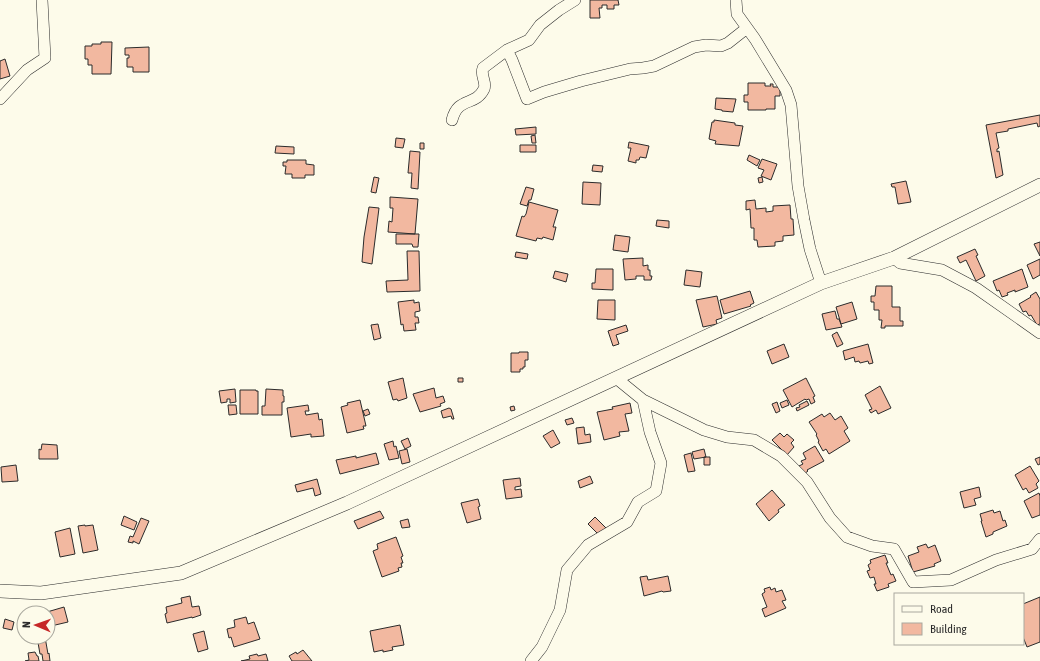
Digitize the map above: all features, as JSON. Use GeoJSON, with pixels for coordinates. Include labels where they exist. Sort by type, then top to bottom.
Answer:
{"type":"FeatureCollection","features":[{"type":"Feature","properties":{"kind":"street"},"geometry":{"type":"LineString","coordinates":[[0,99],[27,70],[45,58],[42,0]]}},
{"type":"Feature","properties":{"kind":"street"},"geometry":{"type":"LineString","coordinates":[[452,120],[456,110],[459,107],[474,100],[482,92],[485,84],[482,74],[483,68],[507,50],[529,40],[540,25],[575,0]]}},
{"type":"Feature","properties":{"kind":"street"},"geometry":{"type":"LineString","coordinates":[[736,0],[737,14],[786,90],[791,105],[798,186],[810,249],[821,283]]}},
{"type":"Feature","properties":{"kind":"street"},"geometry":{"type":"LineString","coordinates":[[507,50],[527,99],[544,92],[581,81],[630,69],[654,66],[694,47],[706,45],[721,46],[728,43],[747,28]]}},
{"type":"Feature","properties":{"kind":"street"},"geometry":{"type":"LineString","coordinates":[[0,591],[41,593],[181,573],[347,503],[821,283],[894,258],[1040,185]]}},
{"type":"Feature","properties":{"kind":"street"},"geometry":{"type":"LineString","coordinates":[[894,258],[900,263],[942,270],[976,288],[1040,333]]}},
{"type":"Feature","properties":{"kind":"street"},"geometry":{"type":"LineString","coordinates":[[616,378],[643,400],[704,430],[727,437],[754,440],[781,456],[807,482],[830,518],[847,537],[872,546],[894,549],[913,582],[951,580],[996,560],[1032,549],[1040,539]]}},
{"type":"Feature","properties":{"kind":"street"},"geometry":{"type":"LineString","coordinates":[[531,661],[542,648],[560,610],[567,570],[588,545],[627,522],[638,502],[656,491],[661,463],[650,432],[643,400]]}},
{"type":"Feature","properties":{"kind":"building"},"geometry":{"type":"Polygon","coordinates":[[[590,0],[618,0],[619,5],[614,5],[614,9],[607,9],[607,5],[602,5],[602,8],[599,8],[600,18],[590,18],[590,0]]]}},
{"type":"Feature","properties":{"kind":"building"},"geometry":{"type":"Polygon","coordinates":[[[101,42],[112,42],[111,74],[92,74],[92,65],[88,65],[88,59],[85,59],[85,46],[101,44],[101,42]]]}},
{"type":"Feature","properties":{"kind":"building"},"geometry":{"type":"Polygon","coordinates":[[[149,47],[149,72],[133,72],[133,67],[127,67],[127,58],[129,58],[129,55],[125,55],[125,48],[149,47]]]}},
{"type":"Feature","properties":{"kind":"building"},"geometry":{"type":"Polygon","coordinates":[[[5,59],[10,76],[0,79],[0,61],[5,59]]]}},
{"type":"Feature","properties":{"kind":"building"},"geometry":{"type":"Polygon","coordinates":[[[748,83],[765,83],[765,86],[771,86],[770,84],[773,84],[773,87],[780,87],[780,96],[775,96],[775,109],[748,110],[748,102],[744,102],[744,95],[748,95],[748,83]]]}},
{"type":"Feature","properties":{"kind":"building"},"geometry":{"type":"Polygon","coordinates":[[[716,98],[736,99],[733,112],[715,109],[716,98]]]}},
{"type":"Feature","properties":{"kind":"building"},"geometry":{"type":"Polygon","coordinates":[[[1040,115],[1040,126],[1038,127],[1037,123],[996,133],[999,148],[997,149],[997,152],[999,151],[1003,175],[996,178],[986,125],[1040,115]]]}},
{"type":"Feature","properties":{"kind":"building"},"geometry":{"type":"Polygon","coordinates":[[[714,120],[735,123],[735,125],[743,126],[739,146],[715,144],[716,141],[709,139],[712,122],[714,122],[714,120]]]}},
{"type":"Feature","properties":{"kind":"building"},"geometry":{"type":"Polygon","coordinates":[[[536,127],[536,134],[516,135],[515,129],[536,127]]]}},
{"type":"Feature","properties":{"kind":"building"},"geometry":{"type":"Polygon","coordinates":[[[535,135],[536,143],[532,143],[531,136],[535,135]]]}},
{"type":"Feature","properties":{"kind":"building"},"geometry":{"type":"Polygon","coordinates":[[[396,138],[405,139],[403,148],[395,147],[396,138]]]}},
{"type":"Feature","properties":{"kind":"building"},"geometry":{"type":"Polygon","coordinates":[[[629,142],[649,146],[646,158],[640,157],[639,160],[636,160],[636,163],[628,161],[631,148],[628,148],[629,142]]]}},
{"type":"Feature","properties":{"kind":"building"},"geometry":{"type":"Polygon","coordinates":[[[420,143],[424,143],[424,149],[420,149],[420,143]]]}},
{"type":"Feature","properties":{"kind":"building"},"geometry":{"type":"Polygon","coordinates":[[[520,145],[536,145],[536,152],[520,152],[520,145]]]}},
{"type":"Feature","properties":{"kind":"building"},"geometry":{"type":"Polygon","coordinates":[[[276,146],[294,147],[294,154],[275,153],[276,146]]]}},
{"type":"Feature","properties":{"kind":"building"},"geometry":{"type":"Polygon","coordinates":[[[410,151],[420,152],[418,189],[411,188],[412,173],[408,173],[410,151]]]}},
{"type":"Feature","properties":{"kind":"building"},"geometry":{"type":"Polygon","coordinates":[[[749,155],[760,160],[757,166],[747,160],[749,155]]]}},
{"type":"Feature","properties":{"kind":"building"},"geometry":{"type":"Polygon","coordinates":[[[762,159],[777,164],[771,180],[761,176],[764,170],[758,168],[762,159]]]}},
{"type":"Feature","properties":{"kind":"building"},"geometry":{"type":"Polygon","coordinates":[[[287,160],[306,160],[306,164],[314,165],[314,175],[305,175],[305,178],[292,178],[292,174],[285,174],[286,166],[283,166],[283,162],[287,162],[287,160]]]}},
{"type":"Feature","properties":{"kind":"building"},"geometry":{"type":"Polygon","coordinates":[[[593,165],[603,166],[602,172],[592,171],[593,165]]]}},
{"type":"Feature","properties":{"kind":"building"},"geometry":{"type":"Polygon","coordinates":[[[374,177],[379,178],[376,193],[371,192],[374,177]]]}},
{"type":"Feature","properties":{"kind":"building"},"geometry":{"type":"Polygon","coordinates":[[[762,177],[763,182],[759,183],[758,178],[762,177]]]}},
{"type":"Feature","properties":{"kind":"building"},"geometry":{"type":"Polygon","coordinates":[[[906,181],[911,202],[898,204],[895,187],[892,187],[891,184],[906,181]]]}},
{"type":"Feature","properties":{"kind":"building"},"geometry":{"type":"Polygon","coordinates":[[[583,182],[601,183],[600,205],[582,204],[583,182]]]}},
{"type":"Feature","properties":{"kind":"building"},"geometry":{"type":"Polygon","coordinates":[[[526,187],[534,189],[531,200],[529,200],[527,206],[520,204],[526,187]]]}},
{"type":"Feature","properties":{"kind":"building"},"geometry":{"type":"Polygon","coordinates":[[[390,197],[418,199],[415,234],[388,232],[389,221],[392,222],[393,208],[390,208],[390,197]]]}},
{"type":"Feature","properties":{"kind":"building"},"geometry":{"type":"Polygon","coordinates":[[[755,200],[756,209],[766,208],[766,212],[773,211],[773,206],[790,205],[794,235],[783,236],[783,241],[775,242],[775,246],[758,247],[757,240],[754,240],[754,228],[751,228],[750,209],[746,210],[746,201],[755,200]]]}},
{"type":"Feature","properties":{"kind":"building"},"geometry":{"type":"Polygon","coordinates":[[[529,202],[558,210],[553,227],[556,227],[553,240],[543,237],[542,239],[537,238],[536,241],[516,236],[522,216],[524,217],[526,214],[529,202]]]}},
{"type":"Feature","properties":{"kind":"building"},"geometry":{"type":"Polygon","coordinates":[[[369,207],[379,208],[372,264],[362,262],[369,207]]]}},
{"type":"Feature","properties":{"kind":"building"},"geometry":{"type":"Polygon","coordinates":[[[657,220],[669,221],[669,228],[656,226],[657,220]]]}},
{"type":"Feature","properties":{"kind":"building"},"geometry":{"type":"Polygon","coordinates":[[[396,234],[419,234],[418,247],[413,247],[412,244],[396,244],[396,234]]]}},
{"type":"Feature","properties":{"kind":"building"},"geometry":{"type":"Polygon","coordinates":[[[615,235],[630,237],[628,252],[613,250],[615,235]]]}},
{"type":"Feature","properties":{"kind":"building"},"geometry":{"type":"Polygon","coordinates":[[[1040,242],[1040,256],[1034,244],[1040,242]]]}},
{"type":"Feature","properties":{"kind":"building"},"geometry":{"type":"Polygon","coordinates":[[[975,249],[978,255],[976,256],[985,276],[976,281],[966,260],[960,263],[957,257],[975,249]]]}},
{"type":"Feature","properties":{"kind":"building"},"geometry":{"type":"Polygon","coordinates":[[[407,251],[419,251],[420,291],[387,292],[386,281],[408,280],[407,251]]]}},
{"type":"Feature","properties":{"kind":"building"},"geometry":{"type":"Polygon","coordinates":[[[516,252],[528,254],[527,259],[515,257],[516,252]]]}},
{"type":"Feature","properties":{"kind":"building"},"geometry":{"type":"Polygon","coordinates":[[[643,258],[643,266],[648,265],[650,276],[652,276],[651,280],[644,280],[644,276],[636,276],[636,279],[625,280],[623,259],[643,258]]]}},
{"type":"Feature","properties":{"kind":"building"},"geometry":{"type":"Polygon","coordinates":[[[1040,259],[1040,275],[1033,279],[1027,265],[1040,259]]]}},
{"type":"Feature","properties":{"kind":"building"},"geometry":{"type":"Polygon","coordinates":[[[596,269],[613,269],[613,290],[592,289],[592,283],[595,283],[596,269]]]}},
{"type":"Feature","properties":{"kind":"building"},"geometry":{"type":"Polygon","coordinates":[[[1022,269],[1028,287],[1015,292],[1015,290],[1007,293],[1008,295],[1002,297],[999,290],[997,291],[993,281],[1022,269]]]}},
{"type":"Feature","properties":{"kind":"building"},"geometry":{"type":"Polygon","coordinates":[[[686,270],[702,272],[700,287],[684,285],[686,270]]]}},
{"type":"Feature","properties":{"kind":"building"},"geometry":{"type":"Polygon","coordinates":[[[555,271],[568,274],[566,282],[553,278],[555,271]]]}},
{"type":"Feature","properties":{"kind":"building"},"geometry":{"type":"Polygon","coordinates":[[[876,286],[892,286],[892,307],[900,307],[900,321],[903,321],[903,326],[885,326],[885,328],[881,328],[882,320],[879,320],[879,310],[874,310],[874,302],[871,302],[871,296],[875,296],[876,286]]]}},
{"type":"Feature","properties":{"kind":"building"},"geometry":{"type":"Polygon","coordinates":[[[750,291],[754,303],[750,305],[751,306],[724,314],[720,300],[750,291]]]}},
{"type":"Feature","properties":{"kind":"building"},"geometry":{"type":"Polygon","coordinates":[[[1036,292],[1040,299],[1040,324],[1037,325],[1031,315],[1029,316],[1026,311],[1023,312],[1019,304],[1031,297],[1030,296],[1036,292]]]}},
{"type":"Feature","properties":{"kind":"building"},"geometry":{"type":"Polygon","coordinates":[[[717,296],[722,318],[716,320],[717,324],[703,327],[696,300],[717,296]]]}},
{"type":"Feature","properties":{"kind":"building"},"geometry":{"type":"Polygon","coordinates":[[[414,300],[414,303],[419,302],[420,311],[415,312],[415,317],[418,317],[419,323],[415,323],[416,330],[404,331],[403,324],[401,325],[398,302],[414,300]]]}},
{"type":"Feature","properties":{"kind":"building"},"geometry":{"type":"Polygon","coordinates":[[[598,300],[615,300],[615,320],[597,319],[598,300]]]}},
{"type":"Feature","properties":{"kind":"building"},"geometry":{"type":"Polygon","coordinates":[[[852,302],[857,319],[841,324],[836,307],[852,302]]]}},
{"type":"Feature","properties":{"kind":"building"},"geometry":{"type":"Polygon","coordinates":[[[835,311],[837,319],[839,319],[842,327],[826,330],[822,314],[835,311]]]}},
{"type":"Feature","properties":{"kind":"building"},"geometry":{"type":"Polygon","coordinates":[[[378,324],[381,338],[374,340],[371,325],[378,324]]]}},
{"type":"Feature","properties":{"kind":"building"},"geometry":{"type":"Polygon","coordinates":[[[626,325],[628,331],[616,335],[619,344],[613,346],[608,331],[626,325]]]}},
{"type":"Feature","properties":{"kind":"building"},"geometry":{"type":"Polygon","coordinates":[[[837,332],[843,344],[837,347],[832,335],[837,332]]]}},
{"type":"Feature","properties":{"kind":"building"},"geometry":{"type":"Polygon","coordinates":[[[784,344],[789,357],[772,364],[767,351],[784,344]]]}},
{"type":"Feature","properties":{"kind":"building"},"geometry":{"type":"Polygon","coordinates":[[[868,344],[873,363],[869,364],[868,361],[860,363],[859,361],[855,362],[854,357],[845,360],[843,351],[868,344]]]}},
{"type":"Feature","properties":{"kind":"building"},"geometry":{"type":"Polygon","coordinates":[[[528,352],[528,360],[525,360],[525,367],[520,369],[520,372],[511,372],[511,353],[528,352]]]}},
{"type":"Feature","properties":{"kind":"building"},"geometry":{"type":"Polygon","coordinates":[[[403,378],[407,398],[398,401],[397,399],[393,400],[388,382],[403,378]]]}},
{"type":"Feature","properties":{"kind":"building"},"geometry":{"type":"Polygon","coordinates":[[[458,378],[463,378],[463,382],[458,382],[458,378]]]}},
{"type":"Feature","properties":{"kind":"building"},"geometry":{"type":"Polygon","coordinates":[[[806,378],[815,396],[813,397],[815,402],[811,404],[809,399],[805,399],[792,407],[783,390],[806,378]]]}},
{"type":"Feature","properties":{"kind":"building"},"geometry":{"type":"Polygon","coordinates":[[[880,386],[891,408],[878,414],[876,410],[871,413],[869,410],[872,409],[865,395],[880,386]]]}},
{"type":"Feature","properties":{"kind":"building"},"geometry":{"type":"Polygon","coordinates":[[[434,388],[436,398],[443,396],[445,402],[440,404],[441,406],[420,412],[413,394],[434,388]]]}},
{"type":"Feature","properties":{"kind":"building"},"geometry":{"type":"Polygon","coordinates":[[[235,389],[236,402],[230,403],[230,399],[227,399],[227,402],[221,403],[219,391],[235,389]]]}},
{"type":"Feature","properties":{"kind":"building"},"geometry":{"type":"Polygon","coordinates":[[[266,389],[283,390],[284,402],[282,402],[282,415],[262,415],[262,406],[265,406],[266,389]]]}},
{"type":"Feature","properties":{"kind":"building"},"geometry":{"type":"Polygon","coordinates":[[[240,390],[258,391],[258,414],[240,414],[240,390]]]}},
{"type":"Feature","properties":{"kind":"building"},"geometry":{"type":"Polygon","coordinates":[[[360,400],[366,426],[363,426],[364,429],[347,433],[341,407],[348,405],[347,403],[360,400]]]}},
{"type":"Feature","properties":{"kind":"building"},"geometry":{"type":"Polygon","coordinates":[[[787,400],[789,405],[782,408],[780,403],[787,400]]]}},
{"type":"Feature","properties":{"kind":"building"},"geometry":{"type":"Polygon","coordinates":[[[807,401],[809,405],[797,411],[796,408],[800,407],[799,405],[807,401]]]}},
{"type":"Feature","properties":{"kind":"building"},"geometry":{"type":"Polygon","coordinates":[[[777,402],[780,411],[776,413],[772,404],[777,402]]]}},
{"type":"Feature","properties":{"kind":"building"},"geometry":{"type":"Polygon","coordinates":[[[630,403],[632,413],[625,414],[629,431],[619,432],[620,436],[604,440],[597,412],[613,409],[612,407],[630,403]]]}},
{"type":"Feature","properties":{"kind":"building"},"geometry":{"type":"Polygon","coordinates":[[[228,405],[236,405],[237,414],[229,415],[228,405]]]}},
{"type":"Feature","properties":{"kind":"building"},"geometry":{"type":"Polygon","coordinates":[[[308,405],[309,411],[305,411],[306,415],[318,413],[319,420],[322,419],[324,436],[311,437],[311,434],[291,437],[287,408],[308,405]]]}},
{"type":"Feature","properties":{"kind":"building"},"geometry":{"type":"Polygon","coordinates":[[[514,406],[515,410],[511,411],[510,407],[514,406]]]}},
{"type":"Feature","properties":{"kind":"building"},"geometry":{"type":"Polygon","coordinates":[[[449,408],[451,409],[454,419],[452,419],[451,416],[443,418],[441,411],[449,408]]]}},
{"type":"Feature","properties":{"kind":"building"},"geometry":{"type":"Polygon","coordinates":[[[368,409],[370,414],[365,416],[363,411],[368,409]]]}},
{"type":"Feature","properties":{"kind":"building"},"geometry":{"type":"Polygon","coordinates":[[[830,413],[835,420],[841,416],[848,428],[844,431],[850,441],[829,454],[826,449],[823,451],[818,442],[817,434],[809,422],[822,414],[824,417],[830,413]]]}},
{"type":"Feature","properties":{"kind":"building"},"geometry":{"type":"Polygon","coordinates":[[[572,418],[574,423],[567,425],[565,420],[572,418]]]}},
{"type":"Feature","properties":{"kind":"building"},"geometry":{"type":"Polygon","coordinates":[[[584,427],[585,435],[590,434],[591,442],[578,444],[576,428],[584,427]]]}},
{"type":"Feature","properties":{"kind":"building"},"geometry":{"type":"Polygon","coordinates":[[[553,430],[560,443],[551,448],[543,436],[553,430]]]}},
{"type":"Feature","properties":{"kind":"building"},"geometry":{"type":"Polygon","coordinates":[[[780,433],[784,437],[787,434],[794,440],[791,443],[794,447],[787,455],[772,440],[780,433]]]}},
{"type":"Feature","properties":{"kind":"building"},"geometry":{"type":"Polygon","coordinates":[[[408,438],[411,446],[405,449],[401,441],[408,438]]]}},
{"type":"Feature","properties":{"kind":"building"},"geometry":{"type":"Polygon","coordinates":[[[393,441],[399,458],[389,460],[384,444],[393,441]]]}},
{"type":"Feature","properties":{"kind":"building"},"geometry":{"type":"Polygon","coordinates":[[[42,444],[57,445],[58,459],[39,459],[39,449],[41,450],[42,444]]]}},
{"type":"Feature","properties":{"kind":"building"},"geometry":{"type":"Polygon","coordinates":[[[815,446],[824,461],[807,470],[808,471],[804,474],[799,466],[803,464],[801,461],[806,459],[803,453],[815,446]]]}},
{"type":"Feature","properties":{"kind":"building"},"geometry":{"type":"Polygon","coordinates":[[[407,449],[410,462],[402,464],[399,451],[407,449]]]}},
{"type":"Feature","properties":{"kind":"building"},"geometry":{"type":"Polygon","coordinates":[[[704,449],[706,457],[694,459],[692,452],[704,449]]]}},
{"type":"Feature","properties":{"kind":"building"},"geometry":{"type":"Polygon","coordinates":[[[376,453],[379,464],[340,474],[336,460],[356,456],[356,458],[376,453]]]}},
{"type":"Feature","properties":{"kind":"building"},"geometry":{"type":"Polygon","coordinates":[[[691,453],[695,471],[688,472],[684,455],[691,453]]]}},
{"type":"Feature","properties":{"kind":"building"},"geometry":{"type":"Polygon","coordinates":[[[704,457],[710,457],[710,465],[704,465],[704,457]]]}},
{"type":"Feature","properties":{"kind":"building"},"geometry":{"type":"Polygon","coordinates":[[[1040,457],[1040,464],[1038,465],[1035,459],[1040,457]]]}},
{"type":"Feature","properties":{"kind":"building"},"geometry":{"type":"Polygon","coordinates":[[[16,465],[18,481],[2,482],[1,467],[16,465]]]}},
{"type":"Feature","properties":{"kind":"building"},"geometry":{"type":"Polygon","coordinates":[[[1030,466],[1039,481],[1036,484],[1038,488],[1029,493],[1026,488],[1023,490],[1015,475],[1030,466]]]}},
{"type":"Feature","properties":{"kind":"building"},"geometry":{"type":"Polygon","coordinates":[[[590,476],[593,483],[580,488],[578,481],[590,476]]]}},
{"type":"Feature","properties":{"kind":"building"},"geometry":{"type":"Polygon","coordinates":[[[520,478],[521,486],[515,487],[515,490],[521,489],[522,497],[506,499],[503,480],[520,478]]]}},
{"type":"Feature","properties":{"kind":"building"},"geometry":{"type":"Polygon","coordinates":[[[317,479],[321,494],[315,496],[313,488],[297,492],[295,485],[317,479]]]}},
{"type":"Feature","properties":{"kind":"building"},"geometry":{"type":"Polygon","coordinates":[[[979,487],[981,497],[974,499],[976,505],[964,508],[960,492],[979,487]]]}},
{"type":"Feature","properties":{"kind":"building"},"geometry":{"type":"Polygon","coordinates":[[[772,490],[785,505],[778,510],[779,512],[769,521],[756,504],[772,490]]]}},
{"type":"Feature","properties":{"kind":"building"},"geometry":{"type":"Polygon","coordinates":[[[1039,493],[1040,515],[1032,518],[1024,501],[1039,493]]]}},
{"type":"Feature","properties":{"kind":"building"},"geometry":{"type":"Polygon","coordinates":[[[478,499],[481,519],[467,523],[461,503],[478,499]]]}},
{"type":"Feature","properties":{"kind":"building"},"geometry":{"type":"Polygon","coordinates":[[[993,510],[994,513],[1000,511],[1003,521],[1005,520],[1007,526],[986,537],[980,514],[993,510]]]}},
{"type":"Feature","properties":{"kind":"building"},"geometry":{"type":"Polygon","coordinates":[[[380,511],[384,518],[358,529],[354,521],[380,511]]]}},
{"type":"Feature","properties":{"kind":"building"},"geometry":{"type":"Polygon","coordinates":[[[124,516],[137,522],[134,530],[121,525],[124,516]]]}},
{"type":"Feature","properties":{"kind":"building"},"geometry":{"type":"Polygon","coordinates":[[[595,517],[607,529],[599,535],[588,524],[595,517]]]}},
{"type":"Feature","properties":{"kind":"building"},"geometry":{"type":"Polygon","coordinates":[[[141,518],[149,521],[139,544],[133,541],[133,543],[128,542],[130,536],[133,537],[141,518]]]}},
{"type":"Feature","properties":{"kind":"building"},"geometry":{"type":"Polygon","coordinates":[[[408,519],[410,527],[402,528],[400,521],[408,519]]]}},
{"type":"Feature","properties":{"kind":"building"},"geometry":{"type":"Polygon","coordinates":[[[93,525],[98,550],[83,553],[78,526],[93,525]]]}},
{"type":"Feature","properties":{"kind":"building"},"geometry":{"type":"Polygon","coordinates":[[[70,528],[75,554],[60,557],[55,532],[70,528]]]}},
{"type":"Feature","properties":{"kind":"building"},"geometry":{"type":"Polygon","coordinates":[[[396,537],[403,556],[401,557],[403,563],[401,563],[402,567],[398,568],[399,571],[382,577],[373,551],[378,549],[377,544],[396,537]]]}},
{"type":"Feature","properties":{"kind":"building"},"geometry":{"type":"Polygon","coordinates":[[[926,544],[928,548],[935,545],[941,561],[934,564],[935,566],[913,572],[908,556],[919,552],[917,547],[926,544]]]}},
{"type":"Feature","properties":{"kind":"building"},"geometry":{"type":"Polygon","coordinates":[[[885,555],[888,563],[886,563],[891,575],[893,574],[896,581],[888,584],[889,587],[877,591],[874,584],[876,584],[874,577],[870,578],[867,571],[870,570],[868,565],[871,563],[870,560],[885,555]]]}},
{"type":"Feature","properties":{"kind":"building"},"geometry":{"type":"Polygon","coordinates":[[[647,576],[648,580],[668,576],[671,591],[662,591],[644,596],[640,577],[647,576]]]}},
{"type":"Feature","properties":{"kind":"building"},"geometry":{"type":"Polygon","coordinates":[[[770,587],[771,590],[775,588],[776,592],[782,590],[786,600],[782,601],[786,608],[765,617],[762,609],[767,607],[762,594],[765,592],[764,589],[770,587]]]}},
{"type":"Feature","properties":{"kind":"building"},"geometry":{"type":"Polygon","coordinates":[[[190,596],[192,607],[199,606],[201,615],[167,623],[165,614],[167,613],[166,607],[182,603],[181,598],[190,596]]]}},
{"type":"Feature","properties":{"kind":"building"},"geometry":{"type":"Polygon","coordinates":[[[1040,597],[1040,642],[1027,647],[1024,640],[1024,604],[1040,597]]]}},
{"type":"Feature","properties":{"kind":"building"},"geometry":{"type":"Polygon","coordinates":[[[64,607],[68,622],[56,625],[56,609],[64,607]]]}},
{"type":"Feature","properties":{"kind":"building"},"geometry":{"type":"Polygon","coordinates":[[[246,617],[248,624],[254,622],[260,639],[234,647],[231,637],[229,638],[227,629],[235,627],[234,620],[246,617]]]}},
{"type":"Feature","properties":{"kind":"building"},"geometry":{"type":"Polygon","coordinates":[[[5,619],[14,622],[12,630],[3,628],[5,619]]]}},
{"type":"Feature","properties":{"kind":"building"},"geometry":{"type":"Polygon","coordinates":[[[400,625],[404,645],[392,647],[393,650],[374,652],[370,631],[400,625]]]}},
{"type":"Feature","properties":{"kind":"building"},"geometry":{"type":"Polygon","coordinates":[[[204,631],[208,649],[198,652],[193,634],[204,631]]]}},
{"type":"Feature","properties":{"kind":"building"},"geometry":{"type":"Polygon","coordinates":[[[38,645],[46,645],[50,661],[43,661],[42,654],[40,654],[38,645]]]}},
{"type":"Feature","properties":{"kind":"building"},"geometry":{"type":"Polygon","coordinates":[[[303,650],[312,661],[292,661],[289,656],[296,652],[297,654],[303,650]]]}},
{"type":"Feature","properties":{"kind":"building"},"geometry":{"type":"Polygon","coordinates":[[[35,652],[39,661],[25,661],[29,660],[28,653],[35,652]]]}},
{"type":"Feature","properties":{"kind":"building"},"geometry":{"type":"Polygon","coordinates":[[[257,654],[258,656],[266,654],[268,661],[241,661],[250,659],[249,656],[257,654]]]}}]}
